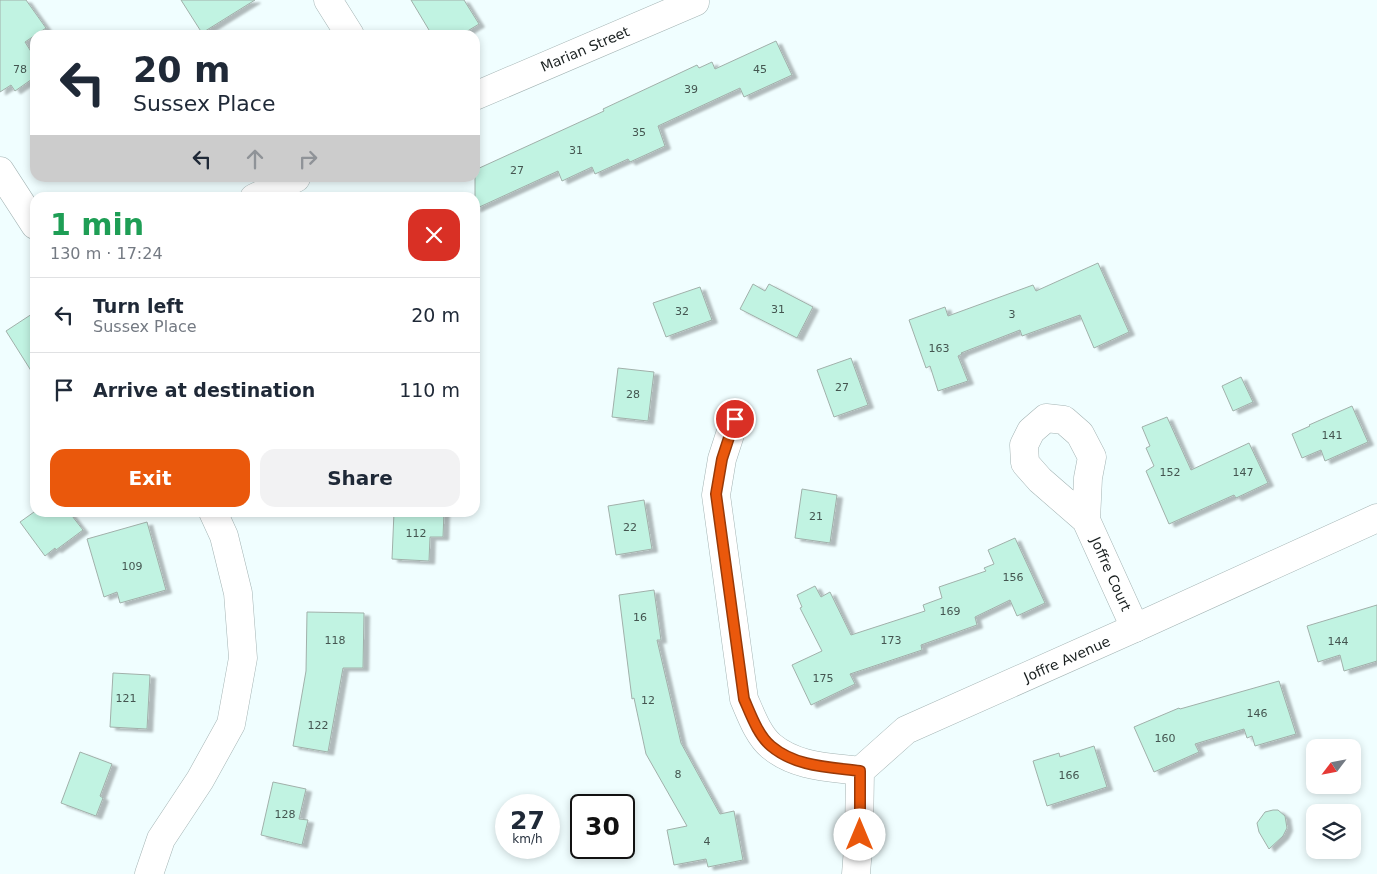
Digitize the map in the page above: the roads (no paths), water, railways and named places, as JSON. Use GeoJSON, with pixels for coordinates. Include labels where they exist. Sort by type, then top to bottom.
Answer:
{"type":"FeatureCollection","features":[{"type":"Feature","properties":{"kind":"street"},"geometry":{"type":"LineString","coordinates":[[328,0],[347,30]]}},
{"type":"Feature","properties":{"kind":"street","name":"Marian Street"},"geometry":{"type":"LineString","coordinates":[[480,94],[695,2]]}},
{"type":"Feature","properties":{"kind":"street"},"geometry":{"type":"LineString","coordinates":[[0,171],[30,217]]}},
{"type":"Feature","properties":{"kind":"street"},"geometry":{"type":"LineString","coordinates":[[267,192],[288,182]]}},
{"type":"Feature","properties":{"kind":"street"},"geometry":{"type":"LineString","coordinates":[[735,419],[722,459],[716,494],[744,699],[754,723],[770,746],[792,760],[815,766],[860,771],[860,835],[856,874]]}},
{"type":"Feature","properties":{"kind":"street"},"geometry":{"type":"LineString","coordinates":[[149,874],[161,839],[200,780],[231,724],[243,658],[238,593],[224,536],[215,517]]}},
{"type":"Feature","properties":{"kind":"street","name":"Joffre Avenue"},"geometry":{"type":"LineString","coordinates":[[860,771],[879,752],[906,730],[1377,518]]}},
{"type":"Feature","properties":{"kind":"street","name":"Joffre Court"},"geometry":{"type":"LineString","coordinates":[[1086,520],[1135,628]]}}]}
